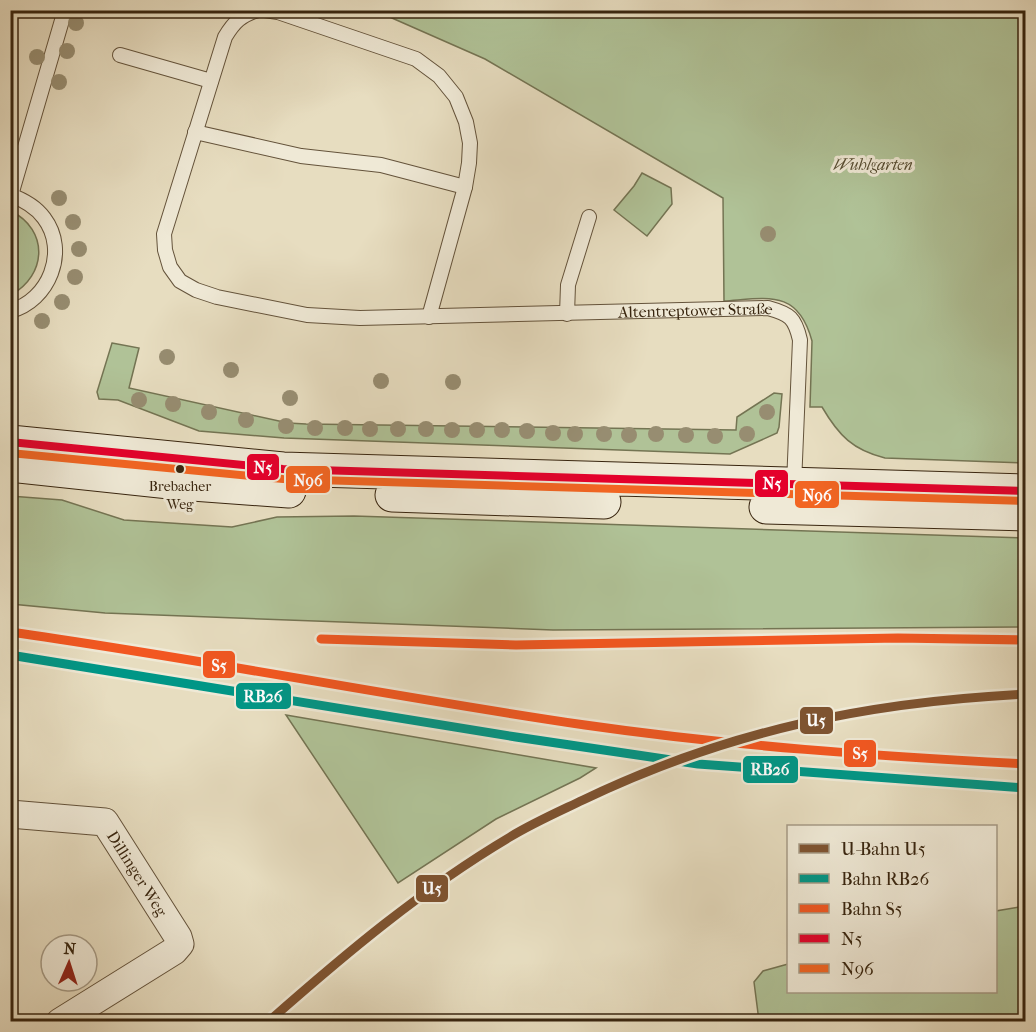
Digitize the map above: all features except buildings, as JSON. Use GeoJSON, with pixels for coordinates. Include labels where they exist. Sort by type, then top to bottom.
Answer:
{"type":"FeatureCollection","features":[{"type":"Feature","properties":{"kind":"main road"},"geometry":{"type":"LineString","coordinates":[[10,442],[283,469],[793,496],[1026,514]]}},
{"type":"Feature","properties":{"kind":"main road"},"geometry":{"type":"LineString","coordinates":[[10,465],[179,483],[271,490],[465,498],[793,496],[1026,491]]}},
{"type":"Feature","properties":{"kind":"street","name":"Dillinger Weg"},"geometry":{"type":"LineString","coordinates":[[10,814],[105,822],[178,937],[180,944],[174,951],[60,1022]]}},
{"type":"Feature","properties":{"kind":"lane"},"geometry":{"type":"LineString","coordinates":[[10,311],[20,309],[37,297],[50,280],[55,259],[54,238],[45,219],[30,204],[11,195],[65,10]]}},
{"type":"Feature","properties":{"kind":"lane","name":"Altentreptower Straße"},"geometry":{"type":"LineString","coordinates":[[258,10],[245,13],[233,24],[225,37],[164,234],[165,250],[170,267],[180,281],[196,290],[217,297],[307,315],[360,318],[768,308],[785,312],[797,325],[800,340],[793,496]]}},
{"type":"Feature","properties":{"kind":"lane"},"geometry":{"type":"LineString","coordinates":[[265,10],[278,12],[416,59],[440,76],[456,97],[466,122],[470,143],[470,163],[429,317]]}},
{"type":"Feature","properties":{"kind":"lane"},"geometry":{"type":"LineString","coordinates":[[120,55],[211,81]]}},
{"type":"Feature","properties":{"kind":"lane"},"geometry":{"type":"LineString","coordinates":[[195,132],[301,156],[381,165],[465,187]]}},
{"type":"Feature","properties":{"kind":"lane"},"geometry":{"type":"LineString","coordinates":[[567,314],[568,285],[589,217]]}},
{"type":"Feature","properties":{"kind":"green space","name":"Wuhlgarten"},"geometry":{"type":"Polygon","coordinates":[[[376,11],[1025,11],[1025,463],[885,458],[855,446],[841,434],[822,407],[810,407],[812,341],[799,312],[779,300],[724,301],[723,198],[485,59],[376,11]]]}},
{"type":"Feature","properties":{"kind":"green space"},"geometry":{"type":"Polygon","coordinates":[[[642,173],[671,188],[672,204],[647,236],[614,210],[642,173]]]}},
{"type":"Feature","properties":{"kind":"green space"},"geometry":{"type":"Polygon","coordinates":[[[11,211],[32,229],[39,253],[32,276],[11,295],[11,211]]]}},
{"type":"Feature","properties":{"kind":"green space"},"geometry":{"type":"Polygon","coordinates":[[[112,343],[139,348],[129,388],[288,423],[736,430],[737,417],[774,393],[782,394],[779,427],[777,433],[730,454],[284,438],[199,431],[118,400],[99,399],[97,392],[112,343]]]}},
{"type":"Feature","properties":{"kind":"green space"},"geometry":{"type":"Polygon","coordinates":[[[10,496],[62,500],[124,520],[232,527],[277,517],[354,516],[1025,538],[1025,627],[553,630],[105,613],[11,604],[10,496]]]}},
{"type":"Feature","properties":{"kind":"green space"},"geometry":{"type":"Polygon","coordinates":[[[286,715],[596,768],[496,819],[398,883],[286,715]]]}},
{"type":"Feature","properties":{"kind":"green space"},"geometry":{"type":"Polygon","coordinates":[[[1025,906],[1025,1021],[759,1021],[754,982],[763,971],[787,964],[787,993],[997,993],[997,911],[1025,906]]]}},
{"type":"Feature","properties":{"kind":"metro line","name":"U5"},"geometry":{"type":"LineString","coordinates":[[268,1022],[384,924],[477,857],[537,822],[637,776],[690,755],[798,724],[910,704],[1026,694]]}},
{"type":"Feature","properties":{"kind":"rail line","name":"S5"},"geometry":{"type":"LineString","coordinates":[[10,632],[585,725],[695,739],[805,749],[1026,764]]}},
{"type":"Feature","properties":{"kind":"rail line","name":"S5"},"geometry":{"type":"LineString","coordinates":[[321,639],[516,645],[898,638],[1026,640]]}},
{"type":"Feature","properties":{"kind":"rail line","name":"RB26"},"geometry":{"type":"LineString","coordinates":[[10,655],[516,737],[698,764],[1026,788]]}},
{"type":"Feature","properties":{"kind":"transit line","name":"N5"},"geometry":{"type":"LineString","coordinates":[[10,442],[283,469],[1026,491]]}},
{"type":"Feature","properties":{"kind":"transit line","name":"N96"},"geometry":{"type":"LineString","coordinates":[[10,453],[283,479],[1026,501]]}},
{"type":"Feature","properties":{"kind":"place","name":"Brebacher Weg"},"geometry":{"type":"Point","coordinates":[180,469]}}]}
